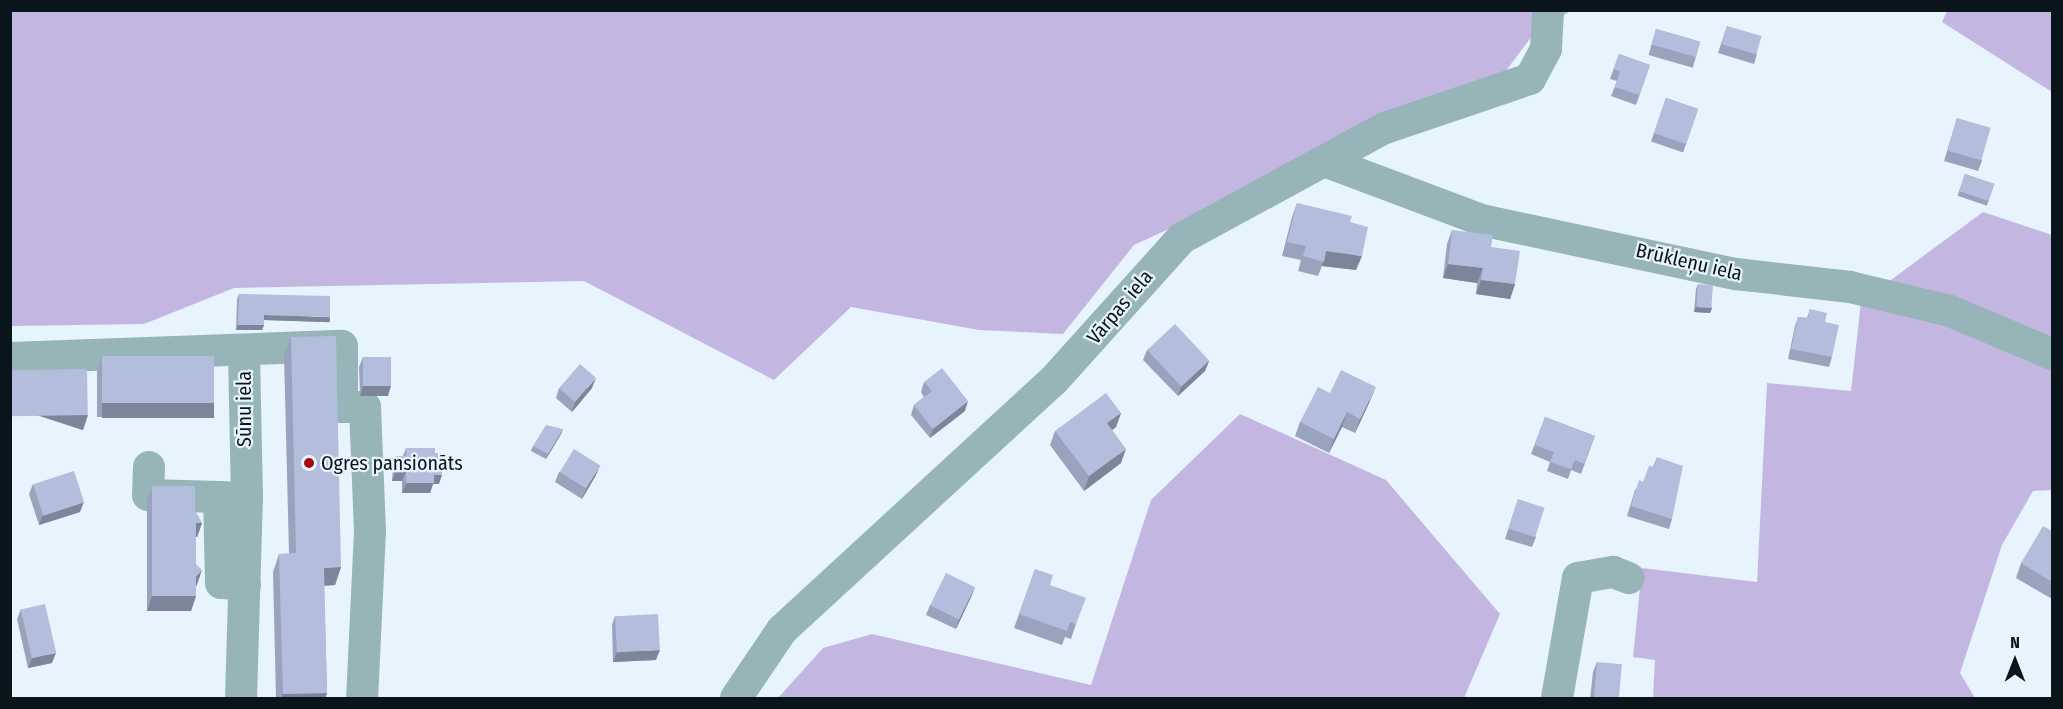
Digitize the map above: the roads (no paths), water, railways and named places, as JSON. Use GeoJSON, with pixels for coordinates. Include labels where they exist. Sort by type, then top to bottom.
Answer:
{"type":"FeatureCollection","features":[{"type":"Feature","properties":{"kind":"street","name":"Vārpas iela"},"geometry":{"type":"LineString","coordinates":[[736,699],[782,630],[1054,380],[1182,238],[1327,162],[1385,128],[1530,79],[1548,40],[1548,10]]}},
{"type":"Feature","properties":{"kind":"street","name":"Brūkleņu iela"},"geometry":{"type":"LineString","coordinates":[[1327,162],[1481,220],[1736,274],[1850,287],[1928,306],[2052,354]]}},
{"type":"Feature","properties":{"kind":"street"},"geometry":{"type":"LineString","coordinates":[[244,353],[260,346],[342,346],[342,407],[365,406],[370,531],[362,699]]}},
{"type":"Feature","properties":{"kind":"street","name":"Sūnu iela"},"geometry":{"type":"LineString","coordinates":[[10,358],[244,353],[233,498],[245,585],[240,699]]}},
{"type":"Feature","properties":{"kind":"street"},"geometry":{"type":"LineString","coordinates":[[149,467],[148,495],[233,498]]}},
{"type":"Feature","properties":{"kind":"street"},"geometry":{"type":"LineString","coordinates":[[1557,699],[1578,578],[1613,572],[1629,578]]}},
{"type":"Feature","properties":{"kind":"place","name":"Ogres pansionāts"},"geometry":{"type":"Point","coordinates":[309,463]}}]}
